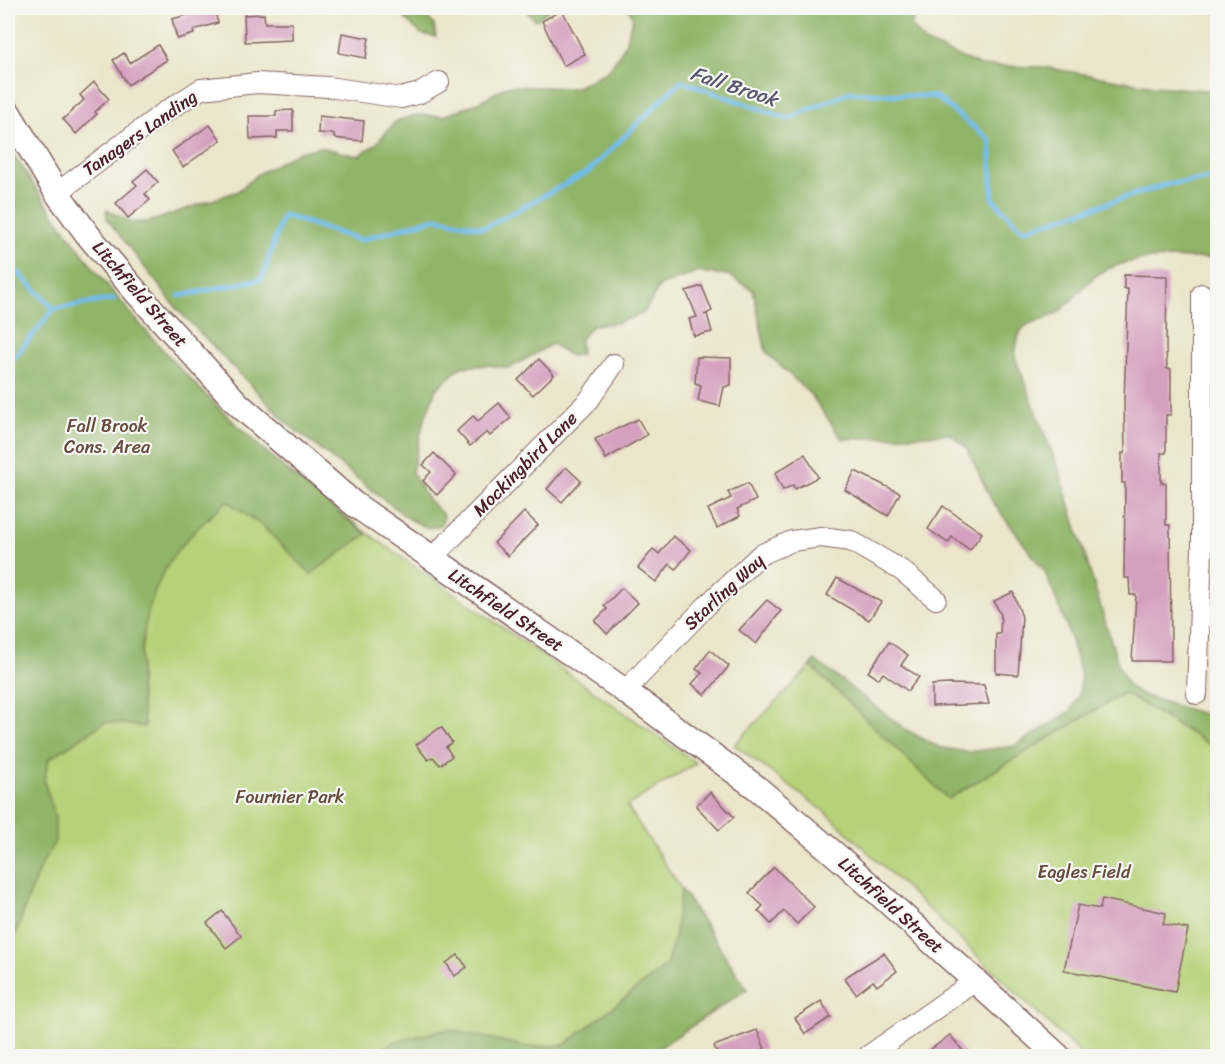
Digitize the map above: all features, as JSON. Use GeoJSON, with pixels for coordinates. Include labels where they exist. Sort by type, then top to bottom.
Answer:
{"type":"FeatureCollection","features":[{"type":"Feature","properties":{"kind":"main road","name":"Litchfield Street"},"geometry":{"type":"LineString","coordinates":[[8,112],[57,193],[137,293],[240,405],[332,487],[431,559],[625,691],[757,788],[1058,1056]]}},
{"type":"Feature","properties":{"kind":"street","name":"Tanagers Landing"},"geometry":{"type":"LineString","coordinates":[[57,193],[162,114],[201,89],[257,83],[329,87],[401,98],[420,93],[439,82]]}},
{"type":"Feature","properties":{"kind":"street"},"geometry":{"type":"LineString","coordinates":[[1197,694],[1210,548],[1210,355],[1202,294]]}},
{"type":"Feature","properties":{"kind":"street","name":"Mockingbird Lane"},"geometry":{"type":"LineString","coordinates":[[431,559],[589,400],[614,364]]}},
{"type":"Feature","properties":{"kind":"street","name":"Starling Way"},"geometry":{"type":"LineString","coordinates":[[625,691],[710,602],[760,555],[792,541],[821,537],[851,541],[894,565],[936,599]]}},
{"type":"Feature","properties":{"kind":"street"},"geometry":{"type":"LineString","coordinates":[[868,1056],[975,981]]}},
{"type":"Feature","properties":{"kind":"green space"},"geometry":{"type":"Polygon","coordinates":[[[394,8],[420,8],[434,25],[436,37],[421,34],[394,8]]]}},
{"type":"Feature","properties":{"kind":"green space"},"geometry":{"type":"Polygon","coordinates":[[[528,8],[551,8],[536,20],[528,13],[528,8]]]}},
{"type":"Feature","properties":{"kind":"green space"},"geometry":{"type":"Polygon","coordinates":[[[628,8],[919,8],[911,25],[924,42],[981,66],[1043,67],[1153,86],[1217,91],[1217,258],[1153,259],[1121,264],[1106,270],[1093,278],[1057,313],[1022,329],[1015,357],[1060,473],[1119,667],[1129,687],[1145,696],[1217,718],[1217,749],[1124,693],[948,799],[811,666],[815,660],[905,729],[938,747],[967,752],[1015,746],[1071,711],[1079,694],[1081,675],[1067,627],[1045,572],[992,501],[966,447],[950,434],[842,439],[812,396],[766,352],[753,290],[728,275],[696,272],[660,286],[643,314],[616,323],[592,325],[580,340],[581,355],[570,356],[552,344],[510,368],[488,365],[461,367],[436,389],[423,424],[412,472],[427,498],[444,516],[441,525],[427,528],[408,518],[289,425],[178,310],[107,219],[106,210],[132,222],[149,222],[238,191],[258,174],[296,153],[320,147],[358,156],[375,145],[396,121],[416,115],[444,116],[481,101],[507,86],[575,88],[609,70],[624,47],[633,17],[628,8]]]}},
{"type":"Feature","properties":{"kind":"green space","name":"Fournier Park"},"geometry":{"type":"Polygon","coordinates":[[[8,146],[64,229],[125,307],[192,381],[264,450],[311,490],[385,546],[696,763],[627,806],[747,989],[647,1056],[8,1056],[8,146]]]}},
{"type":"Feature","properties":{"kind":"green space","name":"Fall Brook Cons. Area"},"geometry":{"type":"Polygon","coordinates":[[[8,146],[84,255],[170,357],[264,450],[367,534],[311,574],[262,526],[227,501],[175,554],[154,593],[143,637],[140,683],[145,727],[105,722],[49,759],[44,781],[55,816],[55,841],[38,872],[13,941],[8,965],[8,146]]]}},
{"type":"Feature","properties":{"kind":"green space","name":"Eagles Field"},"geometry":{"type":"Polygon","coordinates":[[[811,666],[948,798],[1124,693],[1217,749],[1217,1056],[1083,1056],[829,815],[734,745],[811,666]]]}},
{"type":"Feature","properties":{"kind":"green space"},"geometry":{"type":"Polygon","coordinates":[[[681,889],[747,989],[647,1056],[372,1056],[393,1042],[448,1029],[528,1047],[564,1045],[666,966],[674,939],[681,889]]]}},
{"type":"Feature","properties":{"kind":"building"},"geometry":{"type":"Polygon","coordinates":[[[214,8],[218,23],[193,30],[194,34],[177,39],[172,19],[214,8]]]}},
{"type":"Feature","properties":{"kind":"building"},"geometry":{"type":"Polygon","coordinates":[[[562,10],[585,54],[563,66],[542,21],[562,10]]]}},
{"type":"Feature","properties":{"kind":"building"},"geometry":{"type":"Polygon","coordinates":[[[264,14],[265,23],[292,23],[292,40],[245,42],[244,15],[264,14]]]}},
{"type":"Feature","properties":{"kind":"building"},"geometry":{"type":"Polygon","coordinates":[[[342,33],[369,38],[366,58],[339,53],[342,33]]]}},
{"type":"Feature","properties":{"kind":"building"},"geometry":{"type":"Polygon","coordinates":[[[158,45],[167,60],[128,85],[113,60],[124,53],[130,63],[158,45]]]}},
{"type":"Feature","properties":{"kind":"building"},"geometry":{"type":"Polygon","coordinates":[[[94,82],[109,99],[76,134],[63,119],[84,100],[80,95],[94,82]]]}},
{"type":"Feature","properties":{"kind":"building"},"geometry":{"type":"Polygon","coordinates":[[[293,110],[293,131],[277,131],[277,138],[250,139],[249,116],[276,116],[276,111],[293,110]]]}},
{"type":"Feature","properties":{"kind":"building"},"geometry":{"type":"Polygon","coordinates":[[[319,116],[364,121],[362,141],[334,138],[334,134],[318,133],[319,116]]]}},
{"type":"Feature","properties":{"kind":"building"},"geometry":{"type":"Polygon","coordinates":[[[210,125],[221,140],[183,167],[172,151],[210,125]]]}},
{"type":"Feature","properties":{"kind":"building"},"geometry":{"type":"Polygon","coordinates":[[[147,169],[158,182],[145,194],[150,200],[128,218],[116,203],[137,185],[133,181],[147,169]]]}},
{"type":"Feature","properties":{"kind":"building"},"geometry":{"type":"Polygon","coordinates":[[[1124,275],[1167,276],[1166,349],[1167,369],[1171,369],[1171,415],[1166,415],[1166,453],[1161,453],[1161,483],[1166,483],[1166,525],[1170,525],[1171,661],[1132,661],[1136,595],[1130,595],[1129,578],[1124,578],[1125,483],[1122,483],[1122,453],[1125,453],[1124,401],[1128,289],[1124,289],[1124,275]]]}},
{"type":"Feature","properties":{"kind":"building"},"geometry":{"type":"Polygon","coordinates":[[[702,286],[712,311],[704,315],[707,314],[712,332],[694,336],[689,319],[697,317],[686,291],[702,286]]]}},
{"type":"Feature","properties":{"kind":"building"},"geometry":{"type":"Polygon","coordinates":[[[697,357],[731,358],[731,385],[724,387],[720,406],[698,401],[701,385],[695,383],[697,357]]]}},
{"type":"Feature","properties":{"kind":"building"},"geometry":{"type":"Polygon","coordinates":[[[539,359],[554,375],[533,395],[518,380],[539,359]]]}},
{"type":"Feature","properties":{"kind":"building"},"geometry":{"type":"Polygon","coordinates":[[[499,403],[511,418],[490,436],[487,432],[470,446],[457,431],[473,416],[478,421],[499,403]]]}},
{"type":"Feature","properties":{"kind":"building"},"geometry":{"type":"Polygon","coordinates":[[[638,419],[647,435],[606,459],[595,439],[638,419]]]}},
{"type":"Feature","properties":{"kind":"building"},"geometry":{"type":"Polygon","coordinates":[[[434,453],[456,475],[437,495],[423,481],[431,472],[423,465],[434,453]]]}},
{"type":"Feature","properties":{"kind":"building"},"geometry":{"type":"Polygon","coordinates":[[[805,454],[818,477],[795,489],[793,485],[783,490],[775,473],[805,454]]]}},
{"type":"Feature","properties":{"kind":"building"},"geometry":{"type":"Polygon","coordinates":[[[566,467],[581,481],[562,502],[547,489],[566,467]]]}},
{"type":"Feature","properties":{"kind":"building"},"geometry":{"type":"Polygon","coordinates":[[[855,471],[900,493],[888,516],[845,490],[855,471]]]}},
{"type":"Feature","properties":{"kind":"building"},"geometry":{"type":"Polygon","coordinates":[[[748,483],[756,500],[737,509],[740,516],[717,528],[708,509],[731,498],[728,492],[748,483]]]}},
{"type":"Feature","properties":{"kind":"building"},"geometry":{"type":"Polygon","coordinates":[[[943,506],[982,533],[970,550],[952,537],[948,543],[928,529],[943,506]]]}},
{"type":"Feature","properties":{"kind":"building"},"geometry":{"type":"Polygon","coordinates":[[[524,512],[538,525],[508,556],[494,543],[524,512]]]}},
{"type":"Feature","properties":{"kind":"building"},"geometry":{"type":"Polygon","coordinates":[[[673,536],[691,550],[676,569],[670,564],[656,582],[638,568],[653,549],[659,554],[673,536]]]}},
{"type":"Feature","properties":{"kind":"building"},"geometry":{"type":"Polygon","coordinates":[[[837,578],[881,602],[869,620],[827,595],[837,578]]]}},
{"type":"Feature","properties":{"kind":"building"},"geometry":{"type":"Polygon","coordinates":[[[622,588],[638,603],[607,634],[595,621],[607,609],[604,606],[622,588]]]}},
{"type":"Feature","properties":{"kind":"building"},"geometry":{"type":"Polygon","coordinates":[[[1013,592],[1022,617],[1018,675],[996,673],[996,634],[1000,634],[1001,615],[994,601],[1013,592]]]}},
{"type":"Feature","properties":{"kind":"building"},"geometry":{"type":"Polygon","coordinates":[[[767,600],[781,611],[756,644],[739,630],[767,600]]]}},
{"type":"Feature","properties":{"kind":"building"},"geometry":{"type":"Polygon","coordinates":[[[889,642],[908,655],[901,665],[919,677],[908,691],[883,673],[879,679],[868,672],[889,642]]]}},
{"type":"Feature","properties":{"kind":"building"},"geometry":{"type":"Polygon","coordinates":[[[710,650],[729,666],[705,695],[692,684],[702,673],[696,669],[710,650]]]}},
{"type":"Feature","properties":{"kind":"building"},"geometry":{"type":"Polygon","coordinates":[[[932,685],[984,685],[989,704],[932,706],[932,685]]]}},
{"type":"Feature","properties":{"kind":"building"},"geometry":{"type":"Polygon","coordinates":[[[441,727],[452,742],[446,747],[452,756],[440,765],[433,757],[428,760],[416,745],[441,727]]]}},
{"type":"Feature","properties":{"kind":"building"},"geometry":{"type":"Polygon","coordinates":[[[710,792],[734,817],[719,830],[696,806],[710,792]]]}},
{"type":"Feature","properties":{"kind":"building"},"geometry":{"type":"Polygon","coordinates":[[[774,867],[814,907],[797,924],[784,911],[771,924],[758,911],[763,906],[749,893],[774,867]]]}},
{"type":"Feature","properties":{"kind":"building"},"geometry":{"type":"Polygon","coordinates":[[[1102,899],[1166,913],[1163,924],[1188,929],[1175,992],[1064,970],[1078,905],[1100,909],[1102,899]]]}},
{"type":"Feature","properties":{"kind":"building"},"geometry":{"type":"Polygon","coordinates":[[[222,911],[241,936],[226,948],[207,923],[222,911]]]}},
{"type":"Feature","properties":{"kind":"building"},"geometry":{"type":"Polygon","coordinates":[[[884,953],[897,971],[877,986],[873,981],[856,994],[844,978],[884,953]]]}},
{"type":"Feature","properties":{"kind":"building"},"geometry":{"type":"Polygon","coordinates":[[[458,955],[467,967],[455,976],[446,963],[458,955]]]}},
{"type":"Feature","properties":{"kind":"building"},"geometry":{"type":"Polygon","coordinates":[[[821,1001],[831,1017],[805,1034],[795,1018],[821,1001]]]}},
{"type":"Feature","properties":{"kind":"building"},"geometry":{"type":"Polygon","coordinates":[[[757,1030],[765,1049],[744,1056],[718,1056],[714,1046],[757,1030]]]}},
{"type":"Feature","properties":{"kind":"building"},"geometry":{"type":"Polygon","coordinates":[[[950,1035],[967,1056],[922,1056],[950,1035]]]}},
{"type":"Feature","properties":{"kind":"waterway","name":"Fall Brook"},"geometry":{"type":"LineString","coordinates":[[179,296],[262,279],[283,215],[360,240],[436,218],[484,228],[588,172],[681,81],[788,119],[850,92],[936,97],[990,140],[993,199],[1023,230],[1168,184],[1218,178]]}},
{"type":"Feature","properties":{"kind":"waterway"},"geometry":{"type":"LineString","coordinates":[[8,262],[54,309]]}},
{"type":"Feature","properties":{"kind":"waterway","name":"Fall Brook"},"geometry":{"type":"LineString","coordinates":[[8,365],[54,309],[114,299]]}}]}
